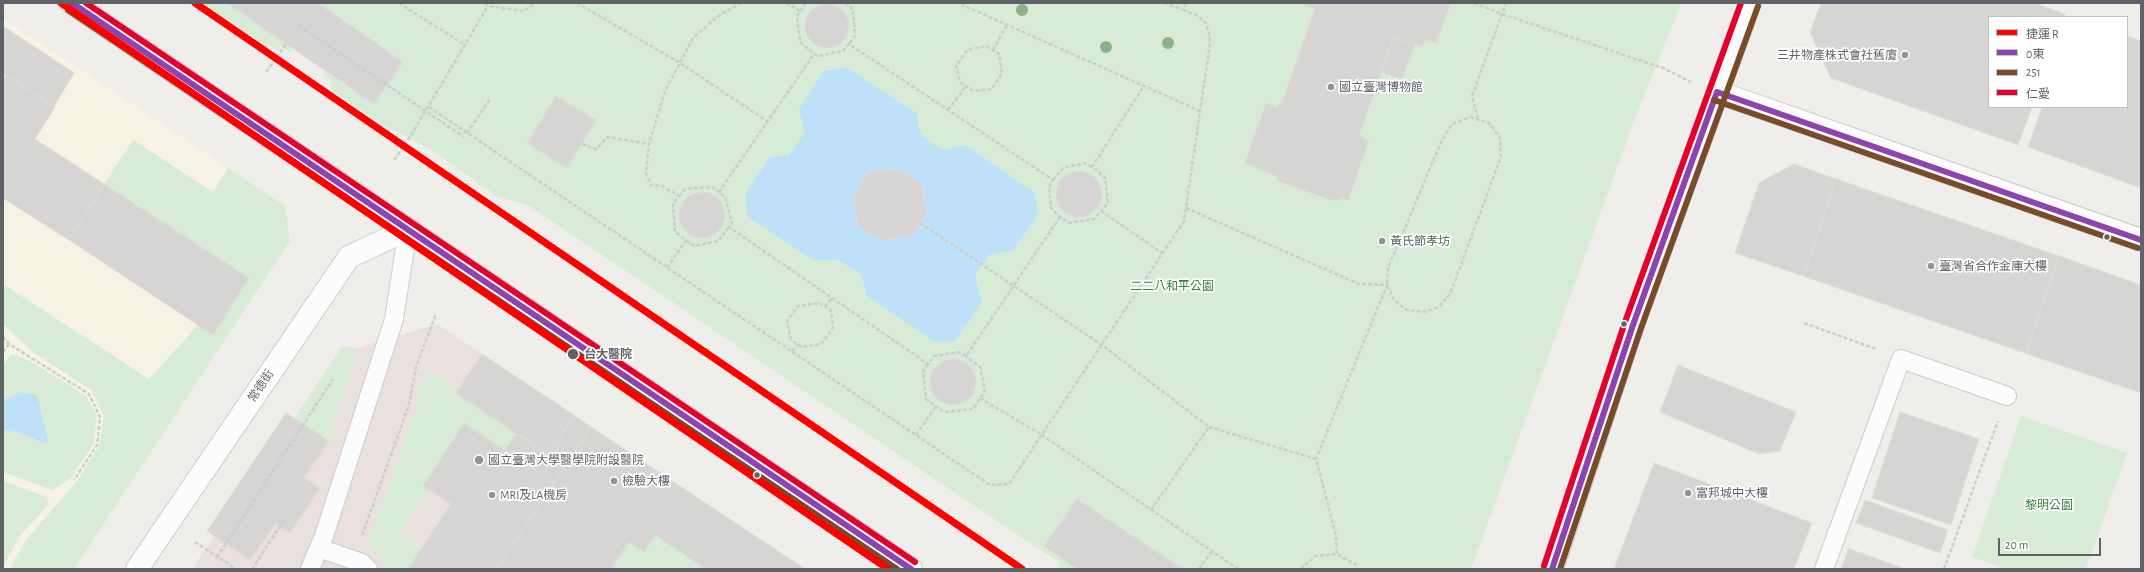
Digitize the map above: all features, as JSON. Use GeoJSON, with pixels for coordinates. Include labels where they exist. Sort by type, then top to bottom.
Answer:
{"type":"FeatureCollection","features":[{"type":"Feature","properties":{"kind":"street"},"geometry":{"type":"LineString","coordinates":[[72,3],[911,569]]}},
{"type":"Feature","properties":{"kind":"street"},"geometry":{"type":"LineString","coordinates":[[1552,569],[1633,325],[1750,3]]}},
{"type":"Feature","properties":{"kind":"street"},"geometry":{"type":"LineString","coordinates":[[1717,92],[2141,240]]}},
{"type":"Feature","properties":{"kind":"street","name":"常德街"},"geometry":{"type":"LineString","coordinates":[[137,569],[349,257],[408,229]]}},
{"type":"Feature","properties":{"kind":"lane"},"geometry":{"type":"LineString","coordinates":[[310,569],[319,548],[394,319],[408,229]]}},
{"type":"Feature","properties":{"kind":"lane"},"geometry":{"type":"LineString","coordinates":[[1824,569],[1901,359],[2007,396]]}},
{"type":"Feature","properties":{"kind":"lane"},"geometry":{"type":"LineString","coordinates":[[319,548],[362,563],[368,569]]}},
{"type":"Feature","properties":{"kind":"path"},"geometry":{"type":"LineString","coordinates":[[399,3],[465,45]]}},
{"type":"Feature","properties":{"kind":"path"},"geometry":{"type":"LineString","coordinates":[[485,3],[488,6],[524,11],[535,3]]}},
{"type":"Feature","properties":{"kind":"path"},"geometry":{"type":"LineString","coordinates":[[577,3],[680,63],[767,121]]}},
{"type":"Feature","properties":{"kind":"path"},"geometry":{"type":"LineString","coordinates":[[679,196],[662,186],[651,185],[646,173],[649,144],[665,91],[693,38],[718,16],[741,3]]}},
{"type":"Feature","properties":{"kind":"path"},"geometry":{"type":"LineString","coordinates":[[786,3],[800,12]]}},
{"type":"Feature","properties":{"kind":"path"},"geometry":{"type":"LineString","coordinates":[[806,3],[797,16],[800,42],[818,56],[843,52],[855,36],[852,9],[845,3]]}},
{"type":"Feature","properties":{"kind":"path"},"geometry":{"type":"LineString","coordinates":[[958,3],[1200,111]]}},
{"type":"Feature","properties":{"kind":"path"},"geometry":{"type":"LineString","coordinates":[[429,107],[990,486],[1009,484],[1184,221],[1210,37],[1206,23],[1196,15],[1164,3]]}},
{"type":"Feature","properties":{"kind":"path"},"geometry":{"type":"LineString","coordinates":[[1184,10],[1186,3]]}},
{"type":"Feature","properties":{"kind":"path"},"geometry":{"type":"LineString","coordinates":[[1474,3],[1502,14],[1663,68],[1697,85],[1717,92]]}},
{"type":"Feature","properties":{"kind":"path"},"geometry":{"type":"LineString","coordinates":[[1478,120],[1472,96],[1506,3]]}},
{"type":"Feature","properties":{"kind":"path"},"geometry":{"type":"LineString","coordinates":[[394,160],[429,107],[488,6]]}},
{"type":"Feature","properties":{"kind":"path"},"geometry":{"type":"LineString","coordinates":[[298,25],[464,137]]}},
{"type":"Feature","properties":{"kind":"path"},"geometry":{"type":"LineString","coordinates":[[993,50],[1007,25]]}},
{"type":"Feature","properties":{"kind":"path"},"geometry":{"type":"LineString","coordinates":[[266,72],[286,44]]}},
{"type":"Feature","properties":{"kind":"path"},"geometry":{"type":"LineString","coordinates":[[849,44],[1052,180]]}},
{"type":"Feature","properties":{"kind":"path"},"geometry":{"type":"LineString","coordinates":[[986,46],[999,54],[1002,73],[992,89],[973,91],[966,86],[960,82],[956,66],[967,50],[986,46]]}},
{"type":"Feature","properties":{"kind":"path"},"geometry":{"type":"LineString","coordinates":[[719,192],[814,54]]}},
{"type":"Feature","properties":{"kind":"path"},"geometry":{"type":"LineString","coordinates":[[948,110],[966,86]]}},
{"type":"Feature","properties":{"kind":"path"},"geometry":{"type":"LineString","coordinates":[[1092,167],[1144,86]]}},
{"type":"Feature","properties":{"kind":"path"},"geometry":{"type":"LineString","coordinates":[[467,133],[490,98]]}},
{"type":"Feature","properties":{"kind":"path"},"geometry":{"type":"LineString","coordinates":[[1337,554],[1336,536],[1316,459],[1387,285],[1388,268],[1442,140],[1452,124],[1470,118],[1489,123],[1500,138],[1501,157],[1450,294],[1439,306],[1424,312],[1407,310],[1394,300],[1387,285]]}},
{"type":"Feature","properties":{"kind":"path"},"geometry":{"type":"LineString","coordinates":[[582,144],[596,149],[608,137],[649,144]]}},
{"type":"Feature","properties":{"kind":"path"},"geometry":{"type":"LineString","coordinates":[[1085,163],[1105,177],[1108,203],[1094,219],[1069,222],[1060,217],[1051,208],[1048,187],[1052,180],[1063,168],[1085,163]]}},
{"type":"Feature","properties":{"kind":"path"},"geometry":{"type":"LineString","coordinates":[[712,187],[725,197],[732,223],[718,241],[694,246],[675,232],[673,204],[679,196],[685,189],[712,187]]}},
{"type":"Feature","properties":{"kind":"path"},"geometry":{"type":"LineString","coordinates":[[1186,208],[1359,284],[1387,285]]}},
{"type":"Feature","properties":{"kind":"path"},"geometry":{"type":"LineString","coordinates":[[1101,211],[1162,253]]}},
{"type":"Feature","properties":{"kind":"path"},"geometry":{"type":"LineString","coordinates":[[966,356],[1060,217]]}},
{"type":"Feature","properties":{"kind":"path"},"geometry":{"type":"LineString","coordinates":[[920,223],[1102,345],[1209,427],[1316,459]]}},
{"type":"Feature","properties":{"kind":"path"},"geometry":{"type":"LineString","coordinates":[[729,227],[928,364]]}},
{"type":"Feature","properties":{"kind":"path"},"geometry":{"type":"LineString","coordinates":[[667,268],[686,240]]}},
{"type":"Feature","properties":{"kind":"path"},"geometry":{"type":"LineString","coordinates":[[825,307],[832,298]]}},
{"type":"Feature","properties":{"kind":"path"},"geometry":{"type":"LineString","coordinates":[[819,303],[825,307],[831,310],[833,328],[821,344],[802,347],[791,340],[787,321],[798,306],[819,303]]}},
{"type":"Feature","properties":{"kind":"path"},"geometry":{"type":"LineString","coordinates":[[361,540],[409,405],[416,366],[436,314]]}},
{"type":"Feature","properties":{"kind":"path"},"geometry":{"type":"LineString","coordinates":[[1804,323],[1841,335],[1901,359]]}},
{"type":"Feature","properties":{"kind":"path"},"geometry":{"type":"LineString","coordinates":[[3,337],[9,344],[89,394],[100,417],[97,445],[74,480]]}},
{"type":"Feature","properties":{"kind":"path"},"geometry":{"type":"LineString","coordinates":[[3,352],[9,344]]}},
{"type":"Feature","properties":{"kind":"path"},"geometry":{"type":"LineString","coordinates":[[792,351],[797,344]]}},
{"type":"Feature","properties":{"kind":"path"},"geometry":{"type":"LineString","coordinates":[[959,352],[980,367],[985,391],[972,409],[944,412],[926,399],[923,371],[928,364],[934,356],[959,352]]}},
{"type":"Feature","properties":{"kind":"path"},"geometry":{"type":"LineString","coordinates":[[217,557],[334,379]]}},
{"type":"Feature","properties":{"kind":"path"},"geometry":{"type":"LineString","coordinates":[[1944,569],[2007,396]]}},
{"type":"Feature","properties":{"kind":"path"},"geometry":{"type":"LineString","coordinates":[[980,398],[1042,435],[1238,569]]}},
{"type":"Feature","properties":{"kind":"path"},"geometry":{"type":"LineString","coordinates":[[916,436],[936,406]]}},
{"type":"Feature","properties":{"kind":"path"},"geometry":{"type":"LineString","coordinates":[[1151,510],[1209,427]]}},
{"type":"Feature","properties":{"kind":"path"},"geometry":{"type":"LineString","coordinates":[[252,569],[284,520]]}},
{"type":"Feature","properties":{"kind":"path"},"geometry":{"type":"LineString","coordinates":[[195,542],[236,569]]}},
{"type":"Feature","properties":{"kind":"path"},"geometry":{"type":"LineString","coordinates":[[1199,569],[1212,551]]}},
{"type":"Feature","properties":{"kind":"path"},"geometry":{"type":"LineString","coordinates":[[1301,569],[1315,556],[1337,554],[1356,565],[1358,569]]}},
{"type":"Feature","properties":{"kind":"shaded area"},"geometry":{"type":"Polygon","coordinates":[[[3,18],[285,206],[290,241],[74,569],[3,569],[3,18]]]}},
{"type":"Feature","properties":{"kind":"shaded area","name":"國立臺灣大學醫學院附設醫院"},"geometry":{"type":"Polygon","coordinates":[[[437,324],[805,569],[192,569],[214,536],[275,524],[290,533],[313,484],[304,478],[329,441],[294,419],[342,347],[358,348],[437,324]]]}},
{"type":"Feature","properties":{"kind":"green space","name":"二二八和平公園"},"geometry":{"type":"Polygon","coordinates":[[[208,3],[1682,3],[1638,110],[1471,569],[1061,569],[1057,566],[1058,562],[528,205],[498,197],[433,151],[383,124],[330,90],[332,81],[323,75],[325,71],[293,49],[289,52],[281,46],[278,51],[270,45],[267,49],[205,8],[208,3]]]}},
{"type":"Feature","properties":{"kind":"green space"},"geometry":{"type":"Polygon","coordinates":[[[133,140],[213,192],[228,168],[285,206],[290,241],[74,569],[10,569],[26,540],[77,481],[99,446],[104,416],[91,390],[33,352],[3,324],[3,284],[149,379],[198,325],[213,334],[249,278],[104,184],[133,140]]]}},
{"type":"Feature","properties":{"kind":"green space"},"geometry":{"type":"Polygon","coordinates":[[[342,347],[358,348],[329,441],[294,419],[342,347]]]}},
{"type":"Feature","properties":{"kind":"green space"},"geometry":{"type":"Polygon","coordinates":[[[12,354],[29,360],[86,396],[97,416],[94,443],[71,478],[52,490],[3,472],[3,430],[19,433],[44,443],[19,393],[11,398],[3,399],[3,365],[12,354]]]}},
{"type":"Feature","properties":{"kind":"green space"},"geometry":{"type":"Polygon","coordinates":[[[424,372],[433,374],[517,433],[505,450],[464,424],[423,485],[429,490],[401,533],[422,547],[408,569],[390,569],[368,545],[414,414],[424,372]]]}},
{"type":"Feature","properties":{"kind":"green space","name":"黎明公園"},"geometry":{"type":"Polygon","coordinates":[[[2021,416],[2127,453],[2086,569],[2006,569],[1972,557],[2021,416]]]}},
{"type":"Feature","properties":{"kind":"green space"},"geometry":{"type":"Polygon","coordinates":[[[3,481],[47,497],[49,504],[19,537],[3,567],[3,481]]]}},
{"type":"Feature","properties":{"kind":"green space"},"geometry":{"type":"Polygon","coordinates":[[[655,535],[706,569],[611,569],[629,542],[644,552],[655,535]]]}},
{"type":"Feature","properties":{"kind":"water"},"geometry":{"type":"Polygon","coordinates":[[[846,67],[916,113],[921,135],[942,150],[965,145],[1035,193],[1038,215],[1012,251],[989,255],[975,275],[982,302],[955,341],[935,342],[866,295],[862,275],[837,259],[815,261],[748,217],[745,194],[770,157],[789,155],[805,132],[799,109],[824,71],[846,67]]]}},
{"type":"Feature","properties":{"kind":"water"},"geometry":{"type":"Polygon","coordinates":[[[19,392],[37,395],[48,441],[44,443],[19,433],[3,430],[3,399],[11,398],[19,392]]]}},
{"type":"Feature","properties":{"kind":"building"},"geometry":{"type":"Polygon","coordinates":[[[227,3],[318,3],[403,62],[374,104],[227,3]]]}},
{"type":"Feature","properties":{"kind":"building","name":"國立臺灣博物館"},"geometry":{"type":"Polygon","coordinates":[[[1299,3],[1451,3],[1436,43],[1425,39],[1422,47],[1394,37],[1359,135],[1369,141],[1348,200],[1341,197],[1340,201],[1335,199],[1334,201],[1277,181],[1278,177],[1245,163],[1266,103],[1277,107],[1278,104],[1281,105],[1315,9],[1299,3]]]}},
{"type":"Feature","properties":{"kind":"building","name":"三井物產株式會社舊廈"},"geometry":{"type":"Polygon","coordinates":[[[1821,3],[2034,3],[2065,14],[2064,16],[1988,16],[1988,108],[2032,108],[2018,145],[1831,78],[1810,32],[1821,3]]]}},
{"type":"Feature","properties":{"kind":"building"},"geometry":{"type":"Polygon","coordinates":[[[823,4],[831,4],[836,5],[843,10],[848,17],[848,35],[843,42],[836,47],[823,48],[815,45],[808,38],[805,30],[805,22],[808,14],[815,7],[823,4]]]}},
{"type":"Feature","properties":{"kind":"building"},"geometry":{"type":"Polygon","coordinates":[[[3,26],[74,73],[54,106],[3,73],[3,26]]]}},
{"type":"Feature","properties":{"kind":"building"},"geometry":{"type":"Polygon","coordinates":[[[2128,36],[2141,41],[2141,188],[2028,147],[2042,108],[2128,108],[2128,36]]]}},
{"type":"Feature","properties":{"kind":"building"},"geometry":{"type":"Polygon","coordinates":[[[1394,37],[1415,44],[1402,79],[1381,72],[1394,37]]]}},
{"type":"Feature","properties":{"kind":"building"},"geometry":{"type":"Polygon","coordinates":[[[6,75],[55,107],[35,139],[104,184],[69,240],[3,198],[3,80],[6,75]]]}},
{"type":"Feature","properties":{"kind":"building"},"geometry":{"type":"Polygon","coordinates":[[[556,96],[596,120],[567,168],[527,143],[556,96]]]}},
{"type":"Feature","properties":{"kind":"building"},"geometry":{"type":"Polygon","coordinates":[[[1794,164],[1836,179],[1803,276],[1735,253],[1759,183],[1794,164]]]}},
{"type":"Feature","properties":{"kind":"building"},"geometry":{"type":"Polygon","coordinates":[[[896,169],[921,183],[927,212],[913,235],[882,241],[858,226],[853,197],[869,172],[896,169]]]}},
{"type":"Feature","properties":{"kind":"building"},"geometry":{"type":"Polygon","coordinates":[[[1079,171],[1092,175],[1098,181],[1102,194],[1098,207],[1092,213],[1079,217],[1066,213],[1060,207],[1056,194],[1060,181],[1066,175],[1079,171]]]}},
{"type":"Feature","properties":{"kind":"building","name":"臺灣省合作金庫大樓"},"geometry":{"type":"Polygon","coordinates":[[[1836,179],[2059,256],[2025,353],[1803,276],[1836,179]]]}},
{"type":"Feature","properties":{"kind":"building"},"geometry":{"type":"Polygon","coordinates":[[[104,184],[249,278],[213,335],[69,240],[104,184]]]}},
{"type":"Feature","properties":{"kind":"building"},"geometry":{"type":"Polygon","coordinates":[[[702,192],[715,196],[721,202],[725,215],[721,228],[715,234],[702,238],[689,234],[683,228],[679,215],[683,202],[689,196],[702,192]]]}},
{"type":"Feature","properties":{"kind":"building"},"geometry":{"type":"Polygon","coordinates":[[[2059,256],[2141,285],[2141,393],[2025,353],[2059,256]]]}},
{"type":"Feature","properties":{"kind":"building"},"geometry":{"type":"Polygon","coordinates":[[[482,354],[574,415],[548,455],[456,393],[482,354]]]}},
{"type":"Feature","properties":{"kind":"building"},"geometry":{"type":"Polygon","coordinates":[[[953,359],[966,363],[972,369],[976,382],[972,395],[966,401],[953,405],[940,401],[934,395],[930,382],[934,369],[940,363],[953,359]]]}},
{"type":"Feature","properties":{"kind":"building"},"geometry":{"type":"Polygon","coordinates":[[[1678,365],[1796,412],[1780,451],[1759,454],[1660,412],[1678,365]]]}},
{"type":"Feature","properties":{"kind":"building"},"geometry":{"type":"Polygon","coordinates":[[[1900,412],[1979,439],[1951,525],[1872,498],[1900,412]]]}},
{"type":"Feature","properties":{"kind":"building"},"geometry":{"type":"Polygon","coordinates":[[[286,413],[329,441],[304,478],[320,488],[290,533],[275,524],[250,560],[207,531],[286,413]]]}},
{"type":"Feature","properties":{"kind":"building"},"geometry":{"type":"Polygon","coordinates":[[[574,415],[591,427],[554,483],[505,450],[517,433],[548,455],[574,415]]]}},
{"type":"Feature","properties":{"kind":"building","name":"MRI及LA機房"},"geometry":{"type":"Polygon","coordinates":[[[464,423],[554,483],[497,569],[408,569],[451,504],[423,486],[464,423]]]}},
{"type":"Feature","properties":{"kind":"building","name":"檢驗大樓"},"geometry":{"type":"Polygon","coordinates":[[[591,427],[805,569],[706,569],[655,535],[644,552],[629,542],[611,569],[497,569],[591,427]]]}},
{"type":"Feature","properties":{"kind":"building","name":"富邦城中大樓"},"geometry":{"type":"Polygon","coordinates":[[[1654,463],[1812,523],[1794,569],[1614,569],[1654,463]]]}},
{"type":"Feature","properties":{"kind":"building"},"geometry":{"type":"Polygon","coordinates":[[[1077,499],[1183,569],[1077,569],[1044,546],[1077,499]]]}},
{"type":"Feature","properties":{"kind":"building"},"geometry":{"type":"Polygon","coordinates":[[[1865,500],[1948,530],[1940,553],[1856,523],[1865,500]]]}},
{"type":"Feature","properties":{"kind":"building"},"geometry":{"type":"Polygon","coordinates":[[[1849,548],[1855,551],[1906,569],[1841,569],[1849,548]]]}},
{"type":"Feature","properties":{"kind":"metro line","name":"R"},"geometry":{"type":"LineString","coordinates":[[61,3],[888,569]]}},
{"type":"Feature","properties":{"kind":"metro line","name":"R"},"geometry":{"type":"LineString","coordinates":[[195,3],[1022,569]]}},
{"type":"Feature","properties":{"kind":"transit line","name":"0東"},"geometry":{"type":"LineString","coordinates":[[72,3],[911,569]]}},
{"type":"Feature","properties":{"kind":"transit line","name":"仁愛"},"geometry":{"type":"LineString","coordinates":[[86,3],[915,562]]}},
{"type":"Feature","properties":{"kind":"transit line","name":"仁愛"},"geometry":{"type":"LineString","coordinates":[[1544,566],[1625,322],[1741,3]]}},
{"type":"Feature","properties":{"kind":"transit line","name":"251"},"geometry":{"type":"LineString","coordinates":[[1560,569],[1641,328],[1758,6]]}},
{"type":"Feature","properties":{"kind":"transit line","name":"251"},"geometry":{"type":"LineString","coordinates":[[68,10],[897,569]]}},
{"type":"Feature","properties":{"kind":"transit line","name":"0東"},"geometry":{"type":"LineString","coordinates":[[1717,92],[2141,240]]}},
{"type":"Feature","properties":{"kind":"transit line","name":"0東"},"geometry":{"type":"LineString","coordinates":[[1552,569],[1633,325],[1717,92]]}},
{"type":"Feature","properties":{"kind":"transit line","name":"251"},"geometry":{"type":"LineString","coordinates":[[1714,100],[2138,248]]}},
{"type":"Feature","properties":{"kind":"place","name":"三井物產株式會社舊廈"},"geometry":{"type":"Point","coordinates":[1905,55]}},
{"type":"Feature","properties":{"kind":"place","name":"國立臺灣博物館"},"geometry":{"type":"Point","coordinates":[1331,87]}},
{"type":"Feature","properties":{"kind":"place","name":"黃氏節孝坊"},"geometry":{"type":"Point","coordinates":[1382,241]}},
{"type":"Feature","properties":{"kind":"place","name":"臺灣省合作金庫大樓"},"geometry":{"type":"Point","coordinates":[1931,266]}},
{"type":"Feature","properties":{"kind":"place","name":"台大醫院"},"geometry":{"type":"Point","coordinates":[573,354]}},
{"type":"Feature","properties":{"kind":"place","name":"國立臺灣大學醫學院附設醫院"},"geometry":{"type":"Point","coordinates":[479,460]}},
{"type":"Feature","properties":{"kind":"place","name":"檢驗大樓"},"geometry":{"type":"Point","coordinates":[614,481]}},
{"type":"Feature","properties":{"kind":"place","name":"富邦城中大樓"},"geometry":{"type":"Point","coordinates":[1688,493]}},
{"type":"Feature","properties":{"kind":"place","name":"MRI及LA機房"},"geometry":{"type":"Point","coordinates":[492,495]}}]}
